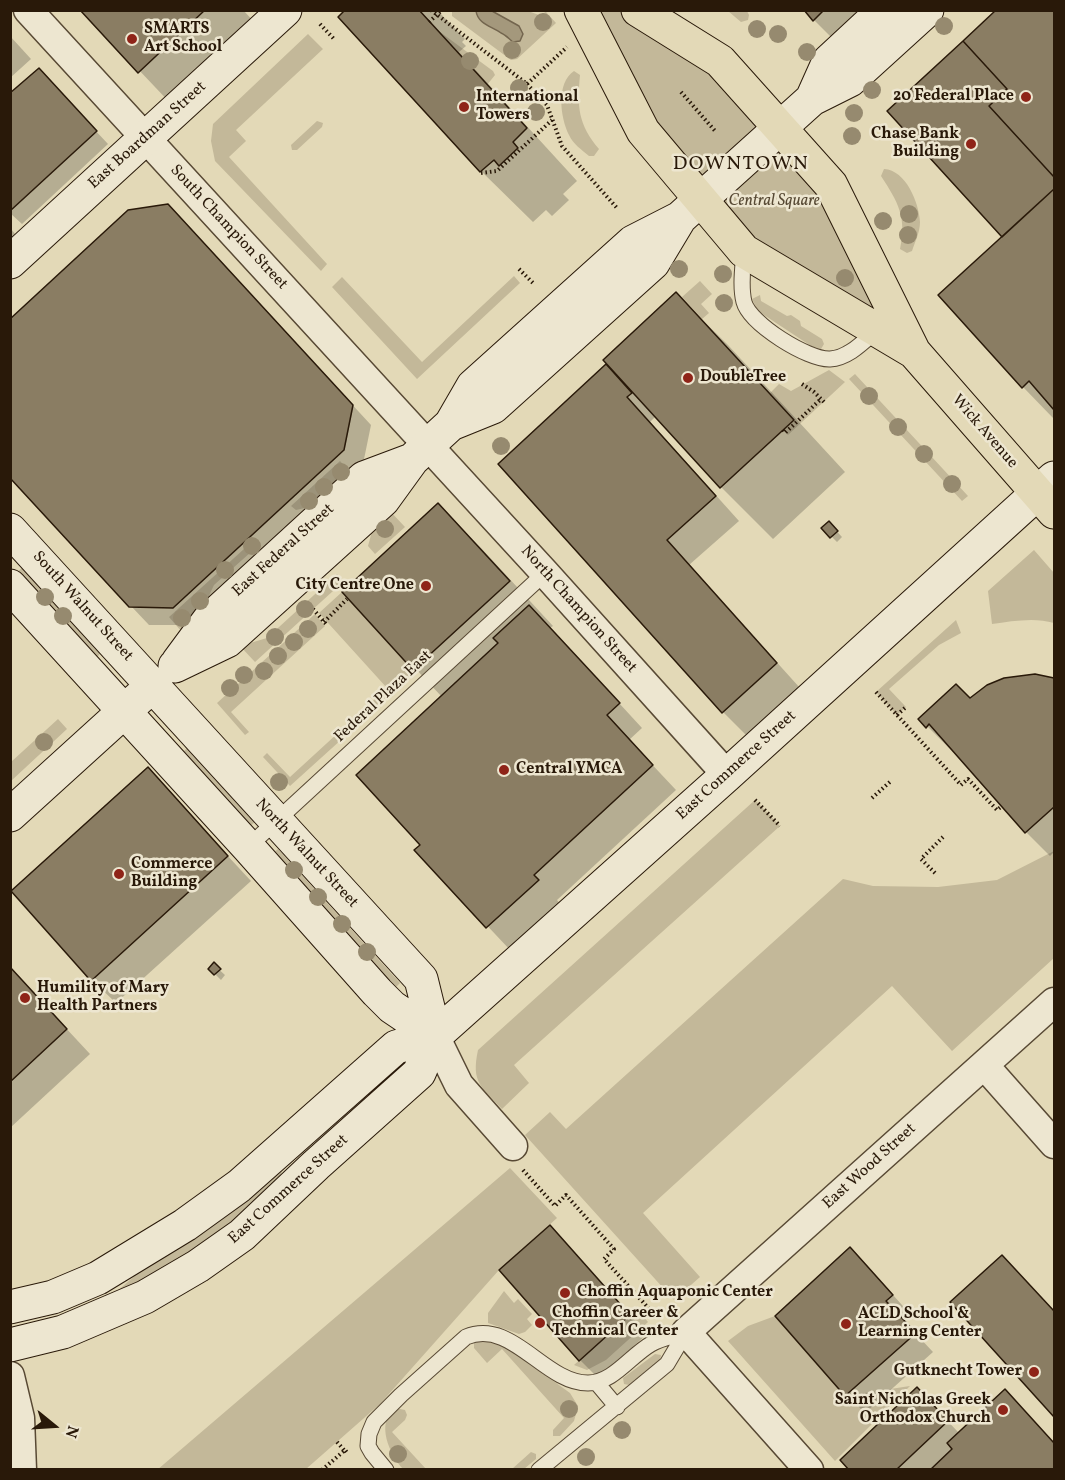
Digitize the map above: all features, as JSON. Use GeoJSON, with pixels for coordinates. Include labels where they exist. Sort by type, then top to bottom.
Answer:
{"type":"FeatureCollection","features":[{"type":"Feature","properties":{"kind":"main road"},"geometry":{"type":"LineString","coordinates":[[581,10],[642,131],[691,209],[744,251],[914,352]]}},
{"type":"Feature","properties":{"kind":"main road"},"geometry":{"type":"LineString","coordinates":[[638,10],[720,61],[831,185],[914,352]]}},
{"type":"Feature","properties":{"kind":"main road","name":"Wick Avenue"},"geometry":{"type":"LineString","coordinates":[[914,352],[1049,494]]}},
{"type":"Feature","properties":{"kind":"street","name":"South Champion Street"},"geometry":{"type":"LineString","coordinates":[[28,10],[430,443]]}},
{"type":"Feature","properties":{"kind":"street"},"geometry":{"type":"LineString","coordinates":[[812,99],[829,61],[884,10]]}},
{"type":"Feature","properties":{"kind":"street"},"geometry":{"type":"LineString","coordinates":[[812,99],[850,80],[927,10]]}},
{"type":"Feature","properties":{"kind":"street","name":"East Boardman Street"},"geometry":{"type":"LineString","coordinates":[[10,262],[276,13]]}},
{"type":"Feature","properties":{"kind":"street","name":"East Federal Street"},"geometry":{"type":"LineString","coordinates":[[10,815],[164,676],[209,620],[364,478],[493,407],[653,263],[691,209],[812,99]]}},
{"type":"Feature","properties":{"kind":"street","name":"North Champion Street"},"geometry":{"type":"LineString","coordinates":[[430,443],[728,775]]}},
{"type":"Feature","properties":{"kind":"street","name":"East Commerce Street"},"geometry":{"type":"LineString","coordinates":[[10,1345],[63,1332],[145,1297],[198,1266],[242,1235],[419,1073],[435,1036],[1049,494]]}},
{"type":"Feature","properties":{"kind":"street","name":"South Walnut Street"},"geometry":{"type":"LineString","coordinates":[[10,530],[164,676]]}},
{"type":"Feature","properties":{"kind":"street"},"geometry":{"type":"LineString","coordinates":[[10,586],[124,711]]}},
{"type":"Feature","properties":{"kind":"street","name":"North Walnut Street"},"geometry":{"type":"LineString","coordinates":[[164,676],[231,772],[421,979],[435,1036],[459,1085],[515,1154]]}},
{"type":"Feature","properties":{"kind":"street","name":"North Walnut Street"},"geometry":{"type":"LineString","coordinates":[[124,711],[376,992],[392,1007],[435,1036]]}},
{"type":"Feature","properties":{"kind":"street","name":"East Wood Street"},"geometry":{"type":"LineString","coordinates":[[686,1332],[1054,1002]]}},
{"type":"Feature","properties":{"kind":"street","name":"East Commerce Street"},"geometry":{"type":"LineString","coordinates":[[10,1307],[38,1302],[98,1278],[185,1226],[239,1186],[396,1047],[435,1036]]}},
{"type":"Feature","properties":{"kind":"street"},"geometry":{"type":"LineString","coordinates":[[984,1065],[1054,1144]]}},
{"type":"Feature","properties":{"kind":"street"},"geometry":{"type":"LineString","coordinates":[[10,1330],[30,1316],[101,1295],[132,1268],[145,1250]]}},
{"type":"Feature","properties":{"kind":"street"},"geometry":{"type":"LineString","coordinates":[[686,1332],[809,1470]]}},
{"type":"Feature","properties":{"kind":"street"},"geometry":{"type":"LineString","coordinates":[[10,1376],[20,1419],[22,1470]]}},
{"type":"Feature","properties":{"kind":"lane"},"geometry":{"type":"LineString","coordinates":[[744,251],[742,276],[744,302],[751,316],[768,330],[816,357],[831,359],[848,354],[877,330]]}},
{"type":"Feature","properties":{"kind":"lane","name":"Federal Plaza East"},"geometry":{"type":"LineString","coordinates":[[248,847],[545,573]]}},
{"type":"Feature","properties":{"kind":"lane"},"geometry":{"type":"LineString","coordinates":[[203,798],[231,772]]}},
{"type":"Feature","properties":{"kind":"lane"},"geometry":{"type":"LineString","coordinates":[[386,1470],[368,1446],[369,1434],[374,1422],[466,1337],[473,1334],[502,1338],[565,1376],[582,1382],[596,1382],[613,1373],[651,1344],[686,1332]]}},
{"type":"Feature","properties":{"kind":"lane"},"geometry":{"type":"LineString","coordinates":[[539,1470],[667,1364],[686,1332]]}},
{"type":"Feature","properties":{"kind":"lane"},"geometry":{"type":"LineString","coordinates":[[596,1382],[617,1407]]}},
{"type":"Feature","properties":{"kind":"path"},"geometry":{"type":"LineString","coordinates":[[431,10],[527,84],[547,105],[562,146],[617,207]]}},
{"type":"Feature","properties":{"kind":"path"},"geometry":{"type":"LineString","coordinates":[[429,22],[442,10]]}},
{"type":"Feature","properties":{"kind":"path"},"geometry":{"type":"LineString","coordinates":[[320,24],[334,39]]}},
{"type":"Feature","properties":{"kind":"path"},"geometry":{"type":"LineString","coordinates":[[527,84],[572,42]]}},
{"type":"Feature","properties":{"kind":"path"},"geometry":{"type":"LineString","coordinates":[[681,92],[716,132]]}},
{"type":"Feature","properties":{"kind":"path"},"geometry":{"type":"LineString","coordinates":[[481,173],[497,171],[552,120]]}},
{"type":"Feature","properties":{"kind":"path"},"geometry":{"type":"LineString","coordinates":[[519,269],[533,283]]}},
{"type":"Feature","properties":{"kind":"path"},"geometry":{"type":"LineString","coordinates":[[783,430],[785,432],[823,401],[802,384]]}},
{"type":"Feature","properties":{"kind":"path"},"geometry":{"type":"LineString","coordinates":[[313,609],[325,623],[347,599]]}},
{"type":"Feature","properties":{"kind":"path"},"geometry":{"type":"LineString","coordinates":[[876,692],[961,785],[968,779],[997,810],[1002,806]]}},
{"type":"Feature","properties":{"kind":"path"},"geometry":{"type":"LineString","coordinates":[[897,715],[906,707]]}},
{"type":"Feature","properties":{"kind":"path"},"geometry":{"type":"LineString","coordinates":[[872,798],[892,780]]}},
{"type":"Feature","properties":{"kind":"path"},"geometry":{"type":"LineString","coordinates":[[755,800],[780,826]]}},
{"type":"Feature","properties":{"kind":"path"},"geometry":{"type":"LineString","coordinates":[[935,873],[921,859],[943,837]]}},
{"type":"Feature","properties":{"kind":"path"},"geometry":{"type":"LineString","coordinates":[[515,1154],[555,1206],[566,1195],[614,1249],[604,1259],[652,1312]]}},
{"type":"Feature","properties":{"kind":"path"},"geometry":{"type":"LineString","coordinates":[[337,1442],[351,1456]]}},
{"type":"Feature","properties":{"kind":"path"},"geometry":{"type":"LineString","coordinates":[[322,1470],[344,1450]]}},
{"type":"Feature","properties":{"kind":"green space"},"geometry":{"type":"Polygon","coordinates":[[[452,10],[528,11],[539,15],[546,12],[556,23],[517,59],[511,60],[452,16],[452,10]]]}},
{"type":"Feature","properties":{"kind":"green space","name":"Central Square"},"geometry":{"type":"Polygon","coordinates":[[[581,11],[638,11],[720,61],[831,185],[914,352],[744,251],[581,11]]]}},
{"type":"Feature","properties":{"kind":"green space"},"geometry":{"type":"Polygon","coordinates":[[[728,11],[747,11],[748,20],[741,22],[728,11]]]}},
{"type":"Feature","properties":{"kind":"green space"},"geometry":{"type":"Polygon","coordinates":[[[436,29],[493,71],[495,75],[487,85],[436,29]]]}},
{"type":"Feature","properties":{"kind":"green space"},"geometry":{"type":"Polygon","coordinates":[[[308,34],[323,49],[236,130],[246,141],[229,157],[327,264],[321,271],[215,161],[211,141],[213,124],[308,34]]]}},
{"type":"Feature","properties":{"kind":"green space"},"geometry":{"type":"Polygon","coordinates":[[[574,71],[580,75],[579,106],[583,123],[599,149],[594,156],[589,156],[578,147],[569,135],[563,119],[562,92],[568,76],[574,71]]]}},
{"type":"Feature","properties":{"kind":"green space"},"geometry":{"type":"Polygon","coordinates":[[[317,121],[323,123],[322,127],[297,150],[292,150],[291,145],[317,121]]]}},
{"type":"Feature","properties":{"kind":"green space"},"geometry":{"type":"Polygon","coordinates":[[[884,169],[899,175],[905,181],[917,206],[919,229],[912,251],[907,253],[900,249],[902,219],[900,210],[881,176],[884,169]]]}},
{"type":"Feature","properties":{"kind":"green space"},"geometry":{"type":"Polygon","coordinates":[[[514,276],[520,283],[417,379],[332,287],[342,277],[422,362],[514,276]]]}},
{"type":"Feature","properties":{"kind":"green space"},"geometry":{"type":"Polygon","coordinates":[[[700,281],[712,294],[701,304],[709,313],[702,319],[682,297],[700,281]]]}},
{"type":"Feature","properties":{"kind":"green space"},"geometry":{"type":"Polygon","coordinates":[[[760,295],[761,301],[787,316],[791,315],[800,321],[801,326],[822,339],[824,344],[821,349],[811,346],[758,311],[752,299],[760,295]]]}},
{"type":"Feature","properties":{"kind":"green space"},"geometry":{"type":"Polygon","coordinates":[[[829,370],[845,382],[788,435],[783,430],[794,420],[770,393],[779,384],[791,391],[829,370]]]}},
{"type":"Feature","properties":{"kind":"green space"},"geometry":{"type":"Polygon","coordinates":[[[855,374],[968,496],[962,501],[849,379],[855,374]]]}},
{"type":"Feature","properties":{"kind":"green space"},"geometry":{"type":"Polygon","coordinates":[[[340,461],[352,474],[318,505],[296,510],[291,506],[340,461]]]}},
{"type":"Feature","properties":{"kind":"green space"},"geometry":{"type":"Polygon","coordinates":[[[389,510],[405,527],[375,554],[368,546],[374,524],[389,510]]]}},
{"type":"Feature","properties":{"kind":"green space"},"geometry":{"type":"Polygon","coordinates":[[[255,539],[260,544],[214,585],[201,613],[181,631],[169,617],[255,539]]]}},
{"type":"Feature","properties":{"kind":"green space"},"geometry":{"type":"Polygon","coordinates":[[[1034,550],[1054,573],[1054,623],[1031,620],[992,624],[988,591],[1034,550]]]}},
{"type":"Feature","properties":{"kind":"green space"},"geometry":{"type":"Polygon","coordinates":[[[23,567],[101,653],[94,660],[16,573],[23,567]]]}},
{"type":"Feature","properties":{"kind":"green space"},"geometry":{"type":"Polygon","coordinates":[[[337,574],[344,581],[255,662],[240,646],[267,638],[337,574]]]}},
{"type":"Feature","properties":{"kind":"green space"},"geometry":{"type":"Polygon","coordinates":[[[342,592],[415,673],[290,786],[263,757],[267,753],[290,777],[387,688],[319,613],[342,592]]]}},
{"type":"Feature","properties":{"kind":"green space"},"geometry":{"type":"Polygon","coordinates":[[[315,614],[325,626],[231,712],[249,732],[245,735],[217,703],[315,614]]]}},
{"type":"Feature","properties":{"kind":"green space"},"geometry":{"type":"Polygon","coordinates":[[[956,620],[961,633],[939,645],[889,689],[906,707],[897,715],[876,692],[956,620]]]}},
{"type":"Feature","properties":{"kind":"green space"},"geometry":{"type":"Polygon","coordinates":[[[58,719],[67,729],[11,781],[11,762],[58,719]]]}},
{"type":"Feature","properties":{"kind":"green space"},"geometry":{"type":"Polygon","coordinates":[[[187,748],[255,822],[248,828],[181,754],[187,748]]]}},
{"type":"Feature","properties":{"kind":"green space"},"geometry":{"type":"Polygon","coordinates":[[[755,800],[780,826],[514,1065],[529,1083],[502,1109],[483,1089],[477,1077],[478,1050],[755,800]]]}},
{"type":"Feature","properties":{"kind":"green space"},"geometry":{"type":"Polygon","coordinates":[[[278,849],[400,983],[395,988],[272,854],[278,849]]]}},
{"type":"Feature","properties":{"kind":"green space"},"geometry":{"type":"Polygon","coordinates":[[[1054,851],[1054,958],[952,1051],[892,986],[643,1213],[700,1277],[674,1300],[525,1135],[550,1112],[566,1129],[843,879],[873,886],[938,887],[997,880],[1054,851]]]}},
{"type":"Feature","properties":{"kind":"green space"},"geometry":{"type":"Polygon","coordinates":[[[284,1167],[272,1194],[225,1232],[107,1300],[146,1266],[284,1167]]]}},
{"type":"Feature","properties":{"kind":"green space"},"geometry":{"type":"Polygon","coordinates":[[[510,1168],[557,1218],[499,1270],[380,1404],[306,1469],[157,1470],[510,1168]]]}},
{"type":"Feature","properties":{"kind":"green space"},"geometry":{"type":"Polygon","coordinates":[[[504,1291],[514,1303],[518,1299],[532,1314],[527,1319],[532,1325],[525,1332],[519,1334],[488,1323],[488,1313],[504,1291]]]}},
{"type":"Feature","properties":{"kind":"green space"},"geometry":{"type":"Polygon","coordinates":[[[637,1309],[648,1322],[606,1360],[587,1370],[574,1365],[637,1309]]]}},
{"type":"Feature","properties":{"kind":"green space"},"geometry":{"type":"Polygon","coordinates":[[[775,1316],[845,1396],[910,1386],[835,1461],[728,1341],[748,1326],[775,1316]]]}},
{"type":"Feature","properties":{"kind":"green space"},"geometry":{"type":"Polygon","coordinates":[[[477,1341],[496,1342],[505,1346],[570,1393],[578,1406],[574,1421],[560,1436],[553,1436],[553,1430],[564,1418],[502,1349],[487,1363],[474,1348],[474,1343],[477,1341]]]}},
{"type":"Feature","properties":{"kind":"green space"},"geometry":{"type":"Polygon","coordinates":[[[655,1354],[661,1355],[660,1361],[629,1385],[624,1384],[623,1378],[655,1354]]]}},
{"type":"Feature","properties":{"kind":"green space"},"geometry":{"type":"Polygon","coordinates":[[[395,1408],[405,1410],[407,1415],[405,1420],[392,1432],[426,1469],[403,1469],[393,1456],[385,1430],[389,1414],[395,1408]]]}},
{"type":"Feature","properties":{"kind":"green space"},"geometry":{"type":"Polygon","coordinates":[[[531,1452],[536,1454],[536,1459],[524,1469],[512,1469],[531,1452]]]}},
{"type":"Feature","properties":{"kind":"shaded area"},"geometry":{"type":"Polygon","coordinates":[[[476,11],[492,11],[519,26],[523,34],[520,41],[513,42],[486,24],[479,19],[476,11]]]}},
{"type":"Feature","properties":{"kind":"building"},"geometry":{"type":"Polygon","coordinates":[[[80,10],[205,10],[138,73],[80,10]]]}},
{"type":"Feature","properties":{"kind":"building","name":"International Towers"},"geometry":{"type":"Polygon","coordinates":[[[345,10],[419,10],[527,128],[513,142],[518,148],[499,166],[494,160],[480,172],[338,17],[345,10]]]}},
{"type":"Feature","properties":{"kind":"building"},"geometry":{"type":"Polygon","coordinates":[[[804,10],[824,10],[813,21],[804,10]]]}},
{"type":"Feature","properties":{"kind":"building","name":"20 Federal Place"},"geometry":{"type":"Polygon","coordinates":[[[996,10],[1054,10],[1054,177],[989,106],[1007,89],[963,41],[996,10]]]}},
{"type":"Feature","properties":{"kind":"building","name":"Chase Bank Building"},"geometry":{"type":"Polygon","coordinates":[[[963,41],[1007,89],[989,106],[1054,177],[1054,189],[1002,237],[887,111],[963,41]]]}},
{"type":"Feature","properties":{"kind":"building"},"geometry":{"type":"Polygon","coordinates":[[[39,68],[97,131],[10,211],[10,93],[39,68]]]}},
{"type":"Feature","properties":{"kind":"building"},"geometry":{"type":"Polygon","coordinates":[[[1054,189],[1054,410],[1029,381],[1022,388],[938,295],[1054,189]]]}},
{"type":"Feature","properties":{"kind":"building"},"geometry":{"type":"Polygon","coordinates":[[[168,204],[353,405],[344,450],[173,608],[129,607],[10,478],[10,319],[128,210],[168,204]]]}},
{"type":"Feature","properties":{"kind":"building","name":"DoubleTree"},"geometry":{"type":"Polygon","coordinates":[[[676,292],[794,420],[720,488],[603,360],[676,292]]]}},
{"type":"Feature","properties":{"kind":"building"},"geometry":{"type":"Polygon","coordinates":[[[606,364],[632,393],[627,397],[716,496],[667,540],[777,663],[722,713],[498,464],[606,364]]]}},
{"type":"Feature","properties":{"kind":"building","name":"City Centre One"},"geometry":{"type":"Polygon","coordinates":[[[438,503],[510,581],[413,670],[342,592],[438,503]]]}},
{"type":"Feature","properties":{"kind":"building"},"geometry":{"type":"Polygon","coordinates":[[[829,521],[838,531],[830,538],[821,528],[829,521]]]}},
{"type":"Feature","properties":{"kind":"building","name":"Central YMCA"},"geometry":{"type":"Polygon","coordinates":[[[529,605],[620,703],[607,715],[653,765],[534,875],[539,880],[486,928],[414,850],[420,845],[356,775],[498,643],[493,638],[529,605]]]}},
{"type":"Feature","properties":{"kind":"building"},"geometry":{"type":"Polygon","coordinates":[[[1035,674],[1054,678],[1054,807],[1025,833],[929,724],[926,728],[918,719],[956,684],[970,698],[987,685],[1004,678],[1035,674]]]}},
{"type":"Feature","properties":{"kind":"building","name":"Commerce Building"},"geometry":{"type":"Polygon","coordinates":[[[148,767],[228,856],[91,981],[11,891],[148,767]]]}},
{"type":"Feature","properties":{"kind":"building"},"geometry":{"type":"Polygon","coordinates":[[[214,962],[221,969],[214,975],[208,969],[214,962]]]}},
{"type":"Feature","properties":{"kind":"building","name":"Humility of Mary Health Partners"},"geometry":{"type":"Polygon","coordinates":[[[10,967],[67,1029],[10,1082],[10,967]]]}},
{"type":"Feature","properties":{"kind":"building","name":"Choffin Aquaponic Center"},"geometry":{"type":"Polygon","coordinates":[[[550,1225],[630,1315],[579,1361],[499,1270],[550,1225]]]}},
{"type":"Feature","properties":{"kind":"building","name":"ACLD School & Learning Center"},"geometry":{"type":"Polygon","coordinates":[[[850,1247],[893,1295],[886,1301],[916,1333],[845,1396],[775,1316],[850,1247]]]}},
{"type":"Feature","properties":{"kind":"building","name":"Gutknecht Tower"},"geometry":{"type":"Polygon","coordinates":[[[1002,1255],[1054,1311],[1054,1417],[950,1302],[1002,1255]]]}},
{"type":"Feature","properties":{"kind":"building"},"geometry":{"type":"Polygon","coordinates":[[[917,1387],[948,1421],[896,1470],[849,1470],[840,1460],[917,1387]]]}},
{"type":"Feature","properties":{"kind":"building","name":"Saint Nicholas Greek Orthodox Church"},"geometry":{"type":"Polygon","coordinates":[[[1005,1389],[1054,1443],[1054,1470],[930,1470],[952,1449],[947,1443],[1005,1389]]]}},
{"type":"Feature","properties":{"kind":"place","name":"SMARTS Art School"},"geometry":{"type":"Point","coordinates":[132,39]}},
{"type":"Feature","properties":{"kind":"place","name":"20 Federal Place"},"geometry":{"type":"Point","coordinates":[1026,97]}},
{"type":"Feature","properties":{"kind":"place","name":"International Towers"},"geometry":{"type":"Point","coordinates":[464,107]}},
{"type":"Feature","properties":{"kind":"place","name":"Chase Bank Building"},"geometry":{"type":"Point","coordinates":[971,144]}},
{"type":"Feature","properties":{"kind":"place","name":"DoubleTree"},"geometry":{"type":"Point","coordinates":[688,378]}},
{"type":"Feature","properties":{"kind":"place","name":"City Centre One"},"geometry":{"type":"Point","coordinates":[426,586]}},
{"type":"Feature","properties":{"kind":"place","name":"Central YMCA"},"geometry":{"type":"Point","coordinates":[504,770]}},
{"type":"Feature","properties":{"kind":"place","name":"Commerce Building"},"geometry":{"type":"Point","coordinates":[119,874]}},
{"type":"Feature","properties":{"kind":"place","name":"Humility of Mary Health Partners"},"geometry":{"type":"Point","coordinates":[25,998]}},
{"type":"Feature","properties":{"kind":"place","name":"Choffin Aquaponic Center"},"geometry":{"type":"Point","coordinates":[565,1293]}},
{"type":"Feature","properties":{"kind":"place","name":"Choffin Career & Technical Center"},"geometry":{"type":"Point","coordinates":[540,1323]}},
{"type":"Feature","properties":{"kind":"place","name":"ACLD School & Learning Center"},"geometry":{"type":"Point","coordinates":[846,1324]}},
{"type":"Feature","properties":{"kind":"place","name":"Gutknecht Tower"},"geometry":{"type":"Point","coordinates":[1034,1372]}},
{"type":"Feature","properties":{"kind":"place","name":"Saint Nicholas Greek Orthodox Church"},"geometry":{"type":"Point","coordinates":[1003,1410]}},
{"type":"Feature","properties":{"kind":"district","name":"DOWNTOWN"},"geometry":{"type":"Point","coordinates":[741,165]}}]}
